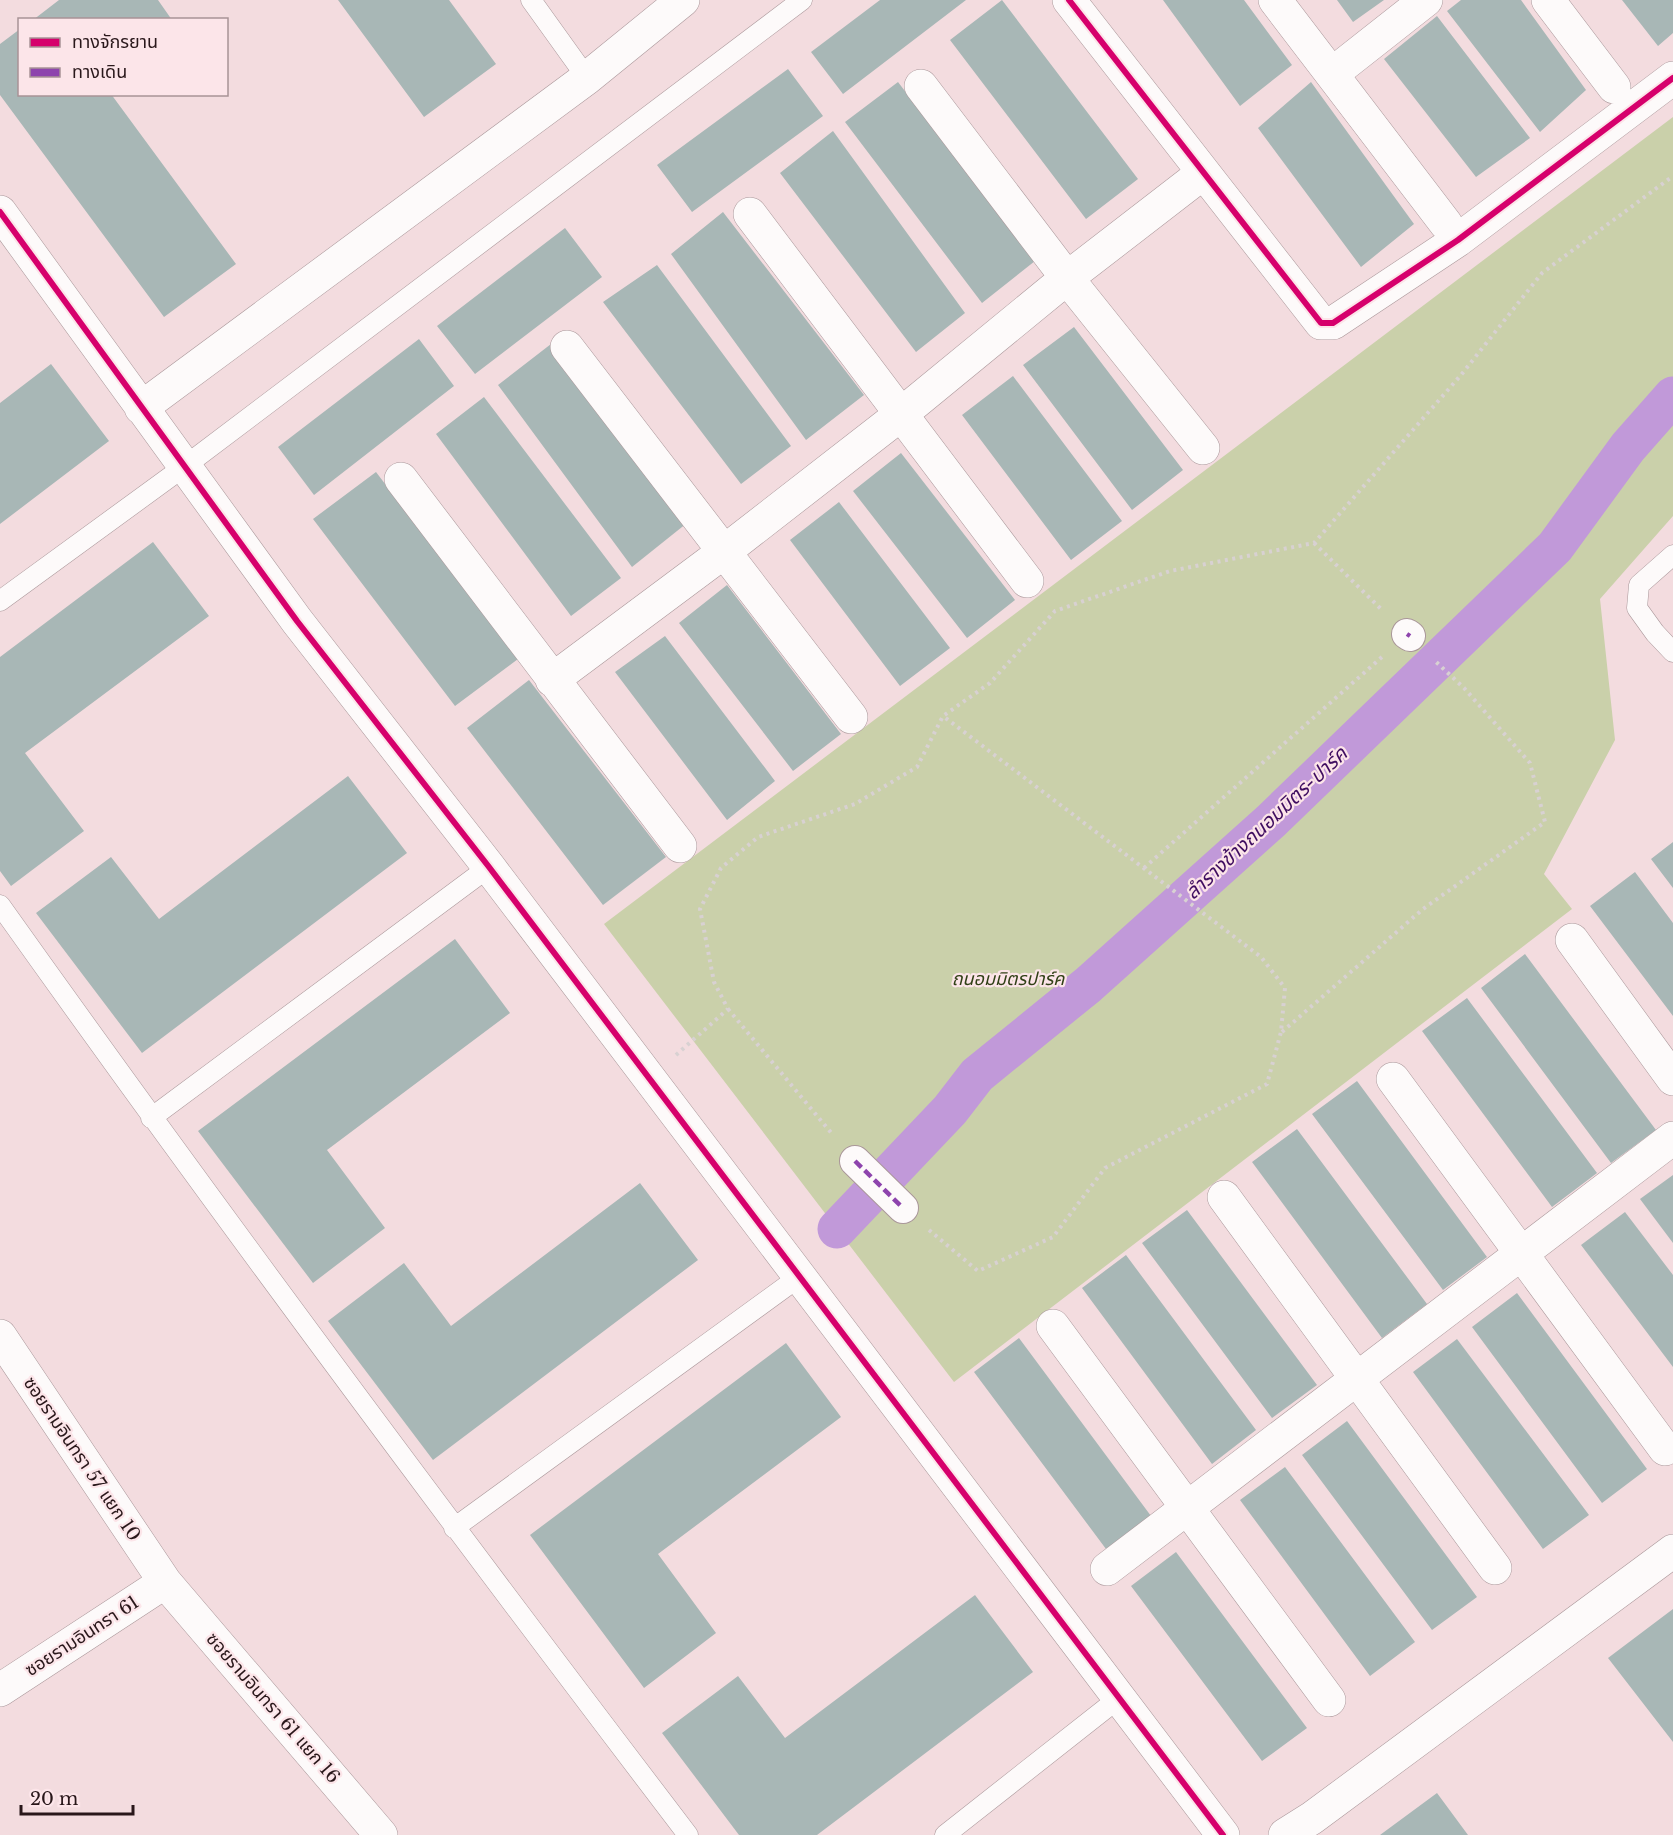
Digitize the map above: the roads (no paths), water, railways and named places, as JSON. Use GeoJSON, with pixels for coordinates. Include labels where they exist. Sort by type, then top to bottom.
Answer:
{"type":"FeatureCollection","features":[{"type":"Feature","properties":{"kind":"street"},"geometry":{"type":"LineString","coordinates":[[141,408],[587,78],[683,0]]}},
{"type":"Feature","properties":{"kind":"street"},"geometry":{"type":"LineString","coordinates":[[1069,0],[1321,323],[1334,323],[1458,240],[1673,78]]}},
{"type":"Feature","properties":{"kind":"street"},"geometry":{"type":"LineString","coordinates":[[1275,0],[1446,224]]}},
{"type":"Feature","properties":{"kind":"street"},"geometry":{"type":"LineString","coordinates":[[1332,74],[1426,0]]}},
{"type":"Feature","properties":{"kind":"street"},"geometry":{"type":"LineString","coordinates":[[1548,0],[1614,87]]}},
{"type":"Feature","properties":{"kind":"street"},"geometry":{"type":"LineString","coordinates":[[921,86],[1067,278],[1203,448]]}},
{"type":"Feature","properties":{"kind":"street"},"geometry":{"type":"LineString","coordinates":[[552,680],[725,551],[900,415],[1067,278],[1203,172]]}},
{"type":"Feature","properties":{"kind":"street"},"geometry":{"type":"LineString","coordinates":[[0,212],[297,621],[489,867],[1223,1835]]}},
{"type":"Feature","properties":{"kind":"street"},"geometry":{"type":"LineString","coordinates":[[750,214],[1027,581]]}},
{"type":"Feature","properties":{"kind":"street"},"geometry":{"type":"LineString","coordinates":[[567,347],[851,717]]}},
{"type":"Feature","properties":{"kind":"street"},"geometry":{"type":"LineString","coordinates":[[401,479],[680,846]]}},
{"type":"Feature","properties":{"kind":"street"},"geometry":{"type":"LineString","coordinates":[[1572,940],[1673,1079]]}},
{"type":"Feature","properties":{"kind":"street"},"geometry":{"type":"LineString","coordinates":[[1393,1080],[1665,1449]]}},
{"type":"Feature","properties":{"kind":"street"},"geometry":{"type":"LineString","coordinates":[[1107,1569],[1673,1138]]}},
{"type":"Feature","properties":{"kind":"street"},"geometry":{"type":"LineString","coordinates":[[855,1161],[903,1208]]}},
{"type":"Feature","properties":{"kind":"street"},"geometry":{"type":"LineString","coordinates":[[1224,1197],[1495,1568]]}},
{"type":"Feature","properties":{"kind":"street"},"geometry":{"type":"LineString","coordinates":[[1053,1326],[1329,1700]]}},
{"type":"Feature","properties":{"kind":"street","name":"ซอยรามอินทรา 57 แยก 10"},"geometry":{"type":"LineString","coordinates":[[0,1336],[165,1582]]}},
{"type":"Feature","properties":{"kind":"street"},"geometry":{"type":"LineString","coordinates":[[1307,1829],[1673,1551]]}},
{"type":"Feature","properties":{"kind":"street","name":"ซอยรามอินทรา 61"},"geometry":{"type":"LineString","coordinates":[[0,1690],[165,1582]]}},
{"type":"Feature","properties":{"kind":"street","name":"ซอยรามอินทรา 61 แยก 16"},"geometry":{"type":"LineString","coordinates":[[165,1582],[381,1835]]}},
{"type":"Feature","properties":{"kind":"lane"},"geometry":{"type":"LineString","coordinates":[[531,0],[587,78]]}},
{"type":"Feature","properties":{"kind":"lane"},"geometry":{"type":"LineString","coordinates":[[0,602],[185,466],[802,0]]}},
{"type":"Feature","properties":{"kind":"lane"},"geometry":{"type":"LineString","coordinates":[[1673,555],[1639,585],[1636,608],[1673,652]]}},
{"type":"Feature","properties":{"kind":"lane"},"geometry":{"type":"LineString","coordinates":[[151,1118],[489,867]]}},
{"type":"Feature","properties":{"kind":"lane"},"geometry":{"type":"LineString","coordinates":[[0,905],[151,1118],[454,1528],[688,1835]]}},
{"type":"Feature","properties":{"kind":"lane"},"geometry":{"type":"LineString","coordinates":[[454,1528],[799,1277]]}},
{"type":"Feature","properties":{"kind":"lane"},"geometry":{"type":"LineString","coordinates":[[945,1835],[1119,1698]]}},
{"type":"Feature","properties":{"kind":"waterway","name":"ลำรางข้างถนอมมิตร-ปาร์ค"},"geometry":{"type":"LineString","coordinates":[[837,1229],[950,1110],[977,1075],[1088,985],[1271,821],[1555,547],[1628,447],[1673,396]]}},
{"type":"Feature","properties":{"kind":"park label","name":"ถนอมมิตรปาร์ค"},"geometry":{"type":"Point","coordinates":[1008,979]}}]}
